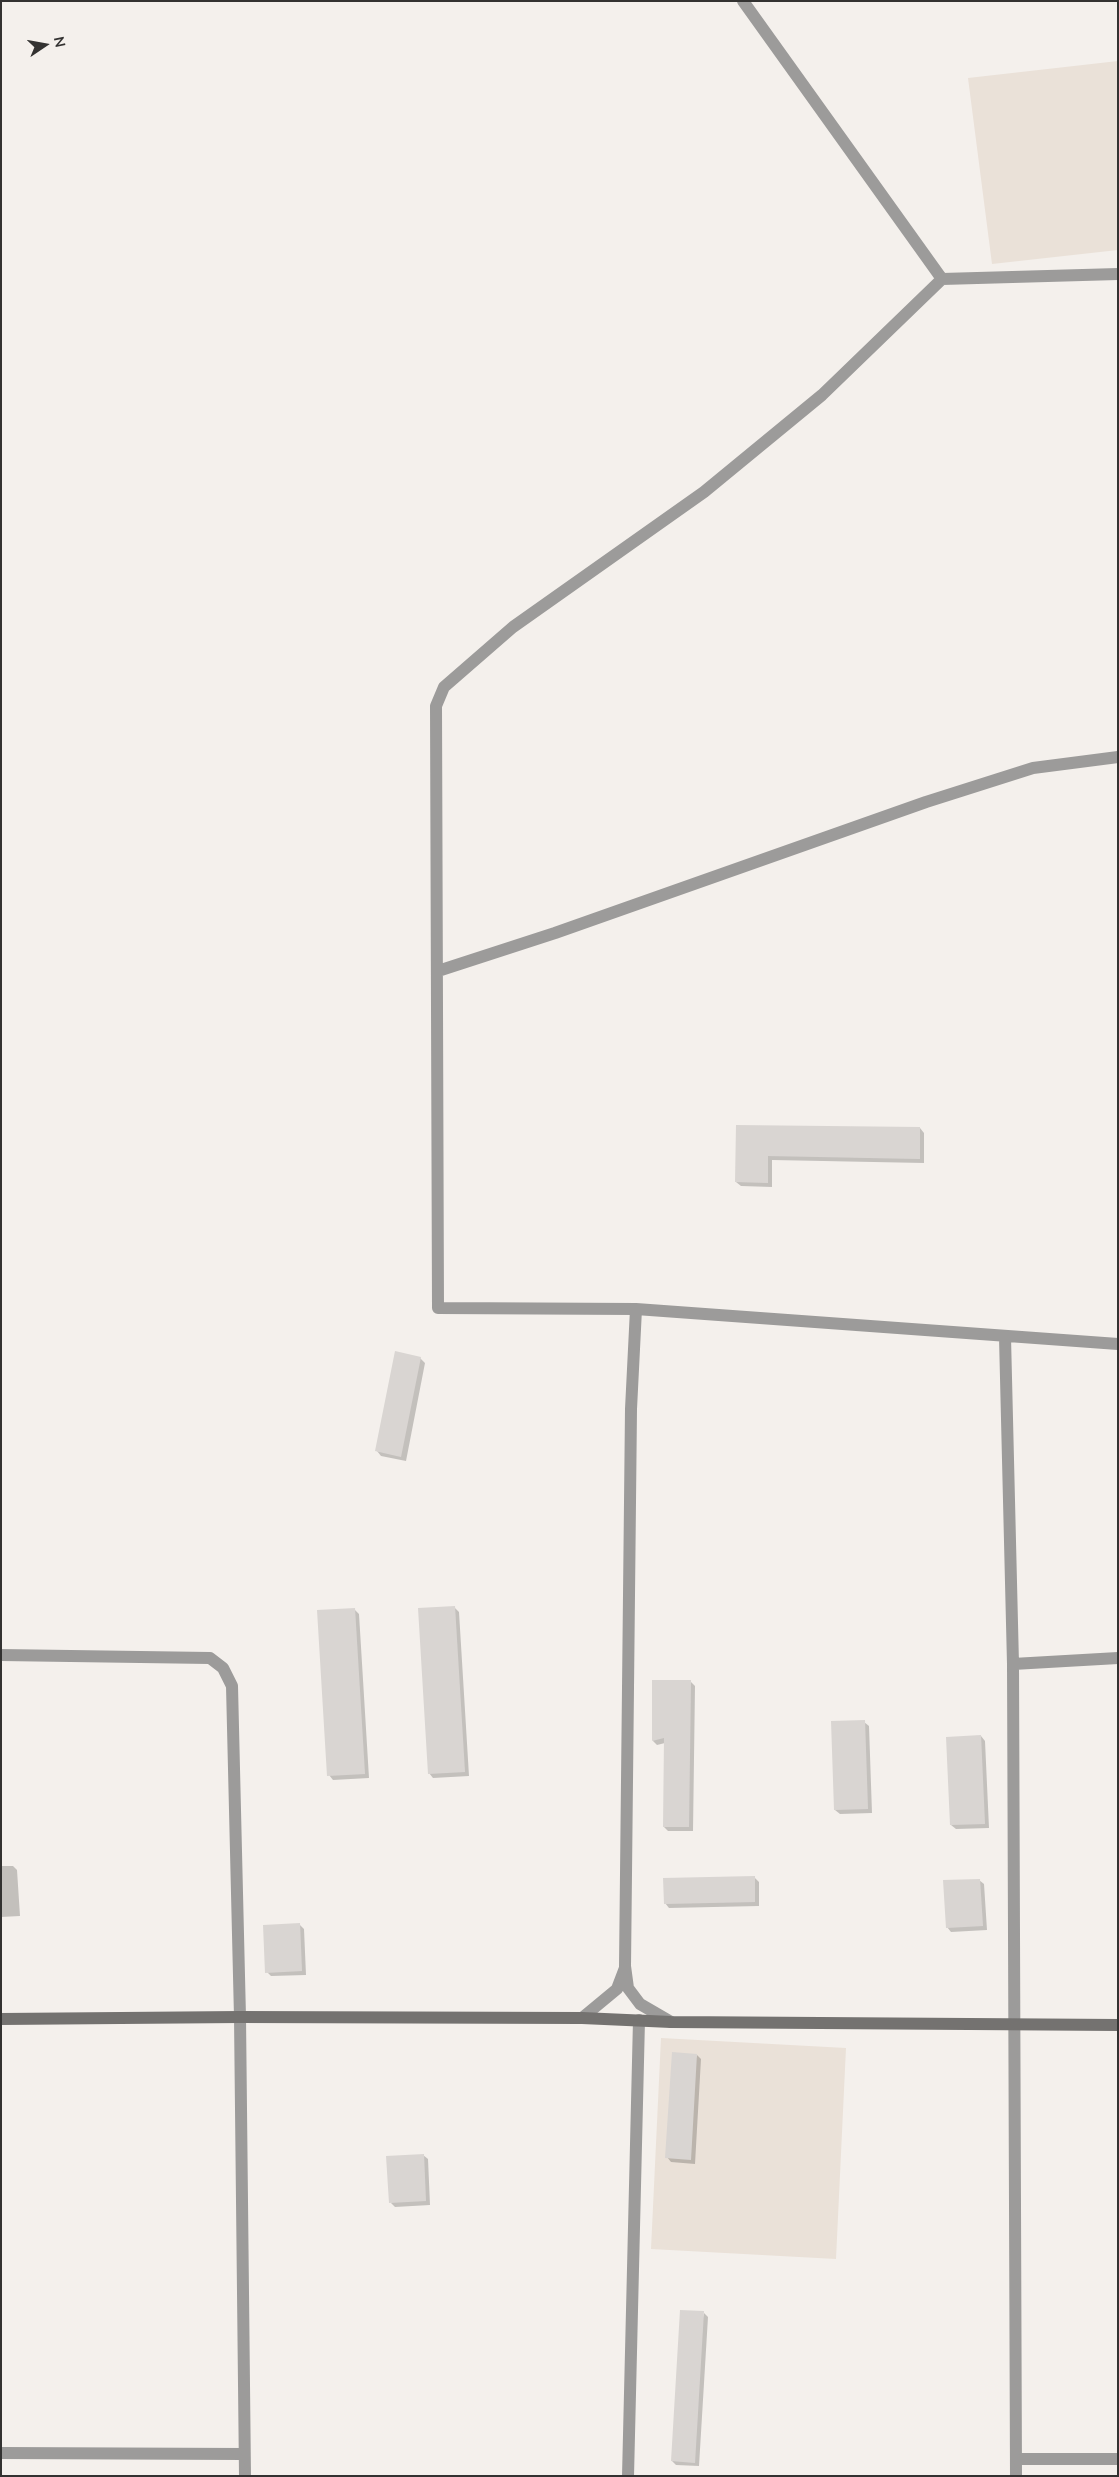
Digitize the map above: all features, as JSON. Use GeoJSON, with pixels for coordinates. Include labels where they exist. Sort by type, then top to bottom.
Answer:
{"type":"FeatureCollection","features":[{"type":"Feature","properties":{"kind":"street"},"geometry":{"type":"LineString","coordinates":[[744,1],[942,279]]}},
{"type":"Feature","properties":{"kind":"street"},"geometry":{"type":"LineString","coordinates":[[1118,274],[942,279],[822,395],[711,486],[520,622],[444,687],[436,706],[438,1308],[636,1309],[1118,1344]]}},
{"type":"Feature","properties":{"kind":"street"},"geometry":{"type":"LineString","coordinates":[[438,971],[555,933],[926,802],[1033,768],[1118,757]]}},
{"type":"Feature","properties":{"kind":"street"},"geometry":{"type":"LineString","coordinates":[[636,1309],[631,1409],[626,1966],[628,1988],[640,2004],[671,2022]]}},
{"type":"Feature","properties":{"kind":"street"},"geometry":{"type":"LineString","coordinates":[[1005,1337],[1013,1664],[1016,2476]]}},
{"type":"Feature","properties":{"kind":"street"},"geometry":{"type":"LineString","coordinates":[[1,1655],[210,1658],[223,1668],[232,1686],[240,2016],[245,2476]]}},
{"type":"Feature","properties":{"kind":"street"},"geometry":{"type":"LineString","coordinates":[[1013,1664],[1118,1658]]}},
{"type":"Feature","properties":{"kind":"street"},"geometry":{"type":"LineString","coordinates":[[582,2018],[617,1989],[626,1966]]}},
{"type":"Feature","properties":{"kind":"street"},"geometry":{"type":"LineString","coordinates":[[1,2019],[240,2016],[582,2018],[671,2022],[1118,2025]]}},
{"type":"Feature","properties":{"kind":"street"},"geometry":{"type":"LineString","coordinates":[[628,2476],[639,2020]]}},
{"type":"Feature","properties":{"kind":"street"},"geometry":{"type":"LineString","coordinates":[[1,2454],[244,2454]]}},
{"type":"Feature","properties":{"kind":"street"},"geometry":{"type":"LineString","coordinates":[[1017,2459],[1118,2458]]}},
{"type":"Feature","properties":{"kind":"shaded area"},"geometry":{"type":"Polygon","coordinates":[[[1118,61],[1118,250],[992,264],[968,78],[1118,61]]]}},
{"type":"Feature","properties":{"kind":"shaded area"},"geometry":{"type":"Polygon","coordinates":[[[661,2038],[846,2048],[836,2259],[651,2249],[661,2038]]]}},
{"type":"Feature","properties":{"kind":"building"},"geometry":{"type":"Polygon","coordinates":[[[736,1125],[920,1127],[920,1159],[768,1156],[768,1183],[735,1182],[736,1125]]]}},
{"type":"Feature","properties":{"kind":"building"},"geometry":{"type":"Polygon","coordinates":[[[395,1351],[421,1357],[401,1457],[375,1451],[395,1351]]]}},
{"type":"Feature","properties":{"kind":"building"},"geometry":{"type":"Polygon","coordinates":[[[455,1606],[465,1772],[428,1774],[418,1608],[455,1606]]]}},
{"type":"Feature","properties":{"kind":"building"},"geometry":{"type":"Polygon","coordinates":[[[355,1608],[365,1774],[327,1776],[317,1610],[355,1608]]]}},
{"type":"Feature","properties":{"kind":"building"},"geometry":{"type":"Polygon","coordinates":[[[652,1680],[691,1680],[689,1827],[663,1827],[664,1738],[652,1741],[652,1680]]]}},
{"type":"Feature","properties":{"kind":"building"},"geometry":{"type":"Polygon","coordinates":[[[865,1720],[868,1809],[834,1810],[831,1721],[865,1720]]]}},
{"type":"Feature","properties":{"kind":"building"},"geometry":{"type":"Polygon","coordinates":[[[981,1735],[985,1824],[950,1825],[946,1737],[981,1735]]]}},
{"type":"Feature","properties":{"kind":"building"},"geometry":{"type":"Polygon","coordinates":[[[755,1876],[755,1902],[664,1904],[663,1878],[755,1876]]]}},
{"type":"Feature","properties":{"kind":"building"},"geometry":{"type":"Polygon","coordinates":[[[980,1879],[983,1926],[946,1928],[943,1880],[980,1879]]]}},
{"type":"Feature","properties":{"kind":"building"},"geometry":{"type":"Polygon","coordinates":[[[300,1923],[302,1971],[265,1973],[263,1925],[300,1923]]]}},
{"type":"Feature","properties":{"kind":"building"},"geometry":{"type":"Polygon","coordinates":[[[672,2052],[697,2054],[691,2160],[665,2158],[672,2052]]]}},
{"type":"Feature","properties":{"kind":"building"},"geometry":{"type":"Polygon","coordinates":[[[424,2154],[426,2201],[389,2203],[386,2156],[424,2154]]]}},
{"type":"Feature","properties":{"kind":"building"},"geometry":{"type":"Polygon","coordinates":[[[680,2310],[704,2311],[695,2463],[671,2461],[680,2310]]]}}]}
